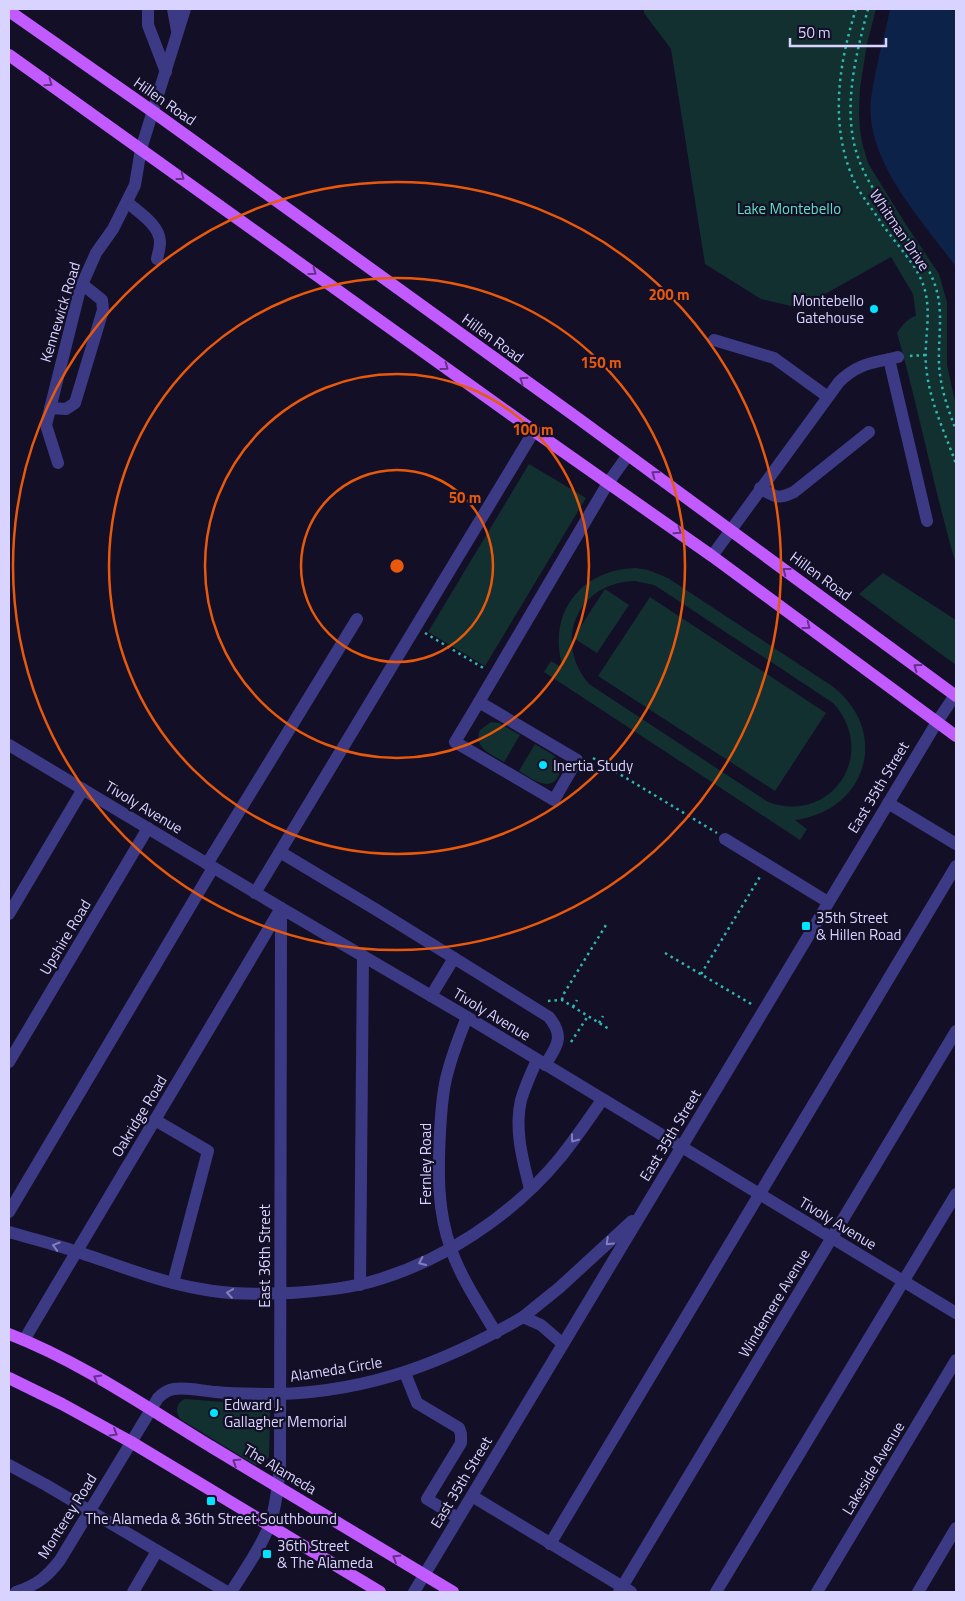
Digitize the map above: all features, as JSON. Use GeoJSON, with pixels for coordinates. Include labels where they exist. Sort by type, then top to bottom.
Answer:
{"type":"FeatureCollection","features":[{"type":"Feature","properties":{"kind":"main road","name":"Hillen Road"},"geometry":{"type":"LineString","coordinates":[[9,12],[152,112],[628,455],[955,695]]}},
{"type":"Feature","properties":{"kind":"main road"},"geometry":{"type":"LineString","coordinates":[[9,55],[712,556],[956,736]]}},
{"type":"Feature","properties":{"kind":"main road","name":"The Alameda"},"geometry":{"type":"LineString","coordinates":[[9,1334],[81,1369],[453,1592]]}},
{"type":"Feature","properties":{"kind":"main road"},"geometry":{"type":"LineString","coordinates":[[9,1378],[53,1399],[131,1442],[380,1592]]}},
{"type":"Feature","properties":{"kind":"street"},"geometry":{"type":"LineString","coordinates":[[148,9],[148,25],[166,72]]}},
{"type":"Feature","properties":{"kind":"street"},"geometry":{"type":"LineString","coordinates":[[173,9],[178,34]]}},
{"type":"Feature","properties":{"kind":"street"},"geometry":{"type":"LineString","coordinates":[[178,34],[185,9]]}},
{"type":"Feature","properties":{"kind":"street"},"geometry":{"type":"LineString","coordinates":[[178,34],[194,9]]}},
{"type":"Feature","properties":{"kind":"street","name":"Kennewick Road"},"geometry":{"type":"LineString","coordinates":[[58,463],[46,426],[82,284],[96,253],[114,229],[135,185],[141,149],[178,34]]}},
{"type":"Feature","properties":{"kind":"street"},"geometry":{"type":"LineString","coordinates":[[127,202],[149,220],[155,229],[160,240],[157,259]]}},
{"type":"Feature","properties":{"kind":"street"},"geometry":{"type":"LineString","coordinates":[[50,408],[66,409],[75,403],[103,310],[102,300],[82,284]]}},
{"type":"Feature","properties":{"kind":"street"},"geometry":{"type":"LineString","coordinates":[[714,340],[774,358],[828,397]]}},
{"type":"Feature","properties":{"kind":"street"},"geometry":{"type":"LineString","coordinates":[[712,556],[839,382],[850,371],[873,362],[893,358],[927,521]]}},
{"type":"Feature","properties":{"kind":"street"},"geometry":{"type":"LineString","coordinates":[[256,893],[534,430]]}},
{"type":"Feature","properties":{"kind":"street"},"geometry":{"type":"LineString","coordinates":[[760,488],[782,498],[794,492],[869,432]]}},
{"type":"Feature","properties":{"kind":"street"},"geometry":{"type":"LineString","coordinates":[[479,702],[577,760],[554,800],[455,742],[608,483],[628,455]]}},
{"type":"Feature","properties":{"kind":"street"},"geometry":{"type":"LineString","coordinates":[[9,1212],[210,866],[357,619]]}},
{"type":"Feature","properties":{"kind":"street","name":"East 35th Street"},"geometry":{"type":"LineString","coordinates":[[414,1592],[828,902],[955,695]]}},
{"type":"Feature","properties":{"kind":"street","name":"Tivoly Avenue"},"geometry":{"type":"LineString","coordinates":[[11,750],[83,789],[467,1017],[956,1313]]}},
{"type":"Feature","properties":{"kind":"street"},"geometry":{"type":"LineString","coordinates":[[9,914],[83,789]]}},
{"type":"Feature","properties":{"kind":"street"},"geometry":{"type":"LineString","coordinates":[[888,803],[956,844]]}},
{"type":"Feature","properties":{"kind":"street","name":"Upshire Road"},"geometry":{"type":"LineString","coordinates":[[9,1062],[148,828]]}},
{"type":"Feature","properties":{"kind":"street"},"geometry":{"type":"LineString","coordinates":[[726,840],[828,902]]}},
{"type":"Feature","properties":{"kind":"street"},"geometry":{"type":"LineString","coordinates":[[280,852],[548,1017],[558,1031],[556,1048],[541,1063],[521,1102],[519,1118],[522,1161],[530,1189]]}},
{"type":"Feature","properties":{"kind":"street"},"geometry":{"type":"LineString","coordinates":[[550,1544],[956,866]]}},
{"type":"Feature","properties":{"kind":"street","name":"Oakridge Road"},"geometry":{"type":"LineString","coordinates":[[24,1340],[281,908]]}},
{"type":"Feature","properties":{"kind":"street","name":"East 36th Street"},"geometry":{"type":"LineString","coordinates":[[231,1592],[262,1541],[269,1525],[278,1488],[280,1466],[281,908]]}},
{"type":"Feature","properties":{"kind":"street"},"geometry":{"type":"LineString","coordinates":[[360,1284],[363,956]]}},
{"type":"Feature","properties":{"kind":"street"},"geometry":{"type":"LineString","coordinates":[[431,996],[454,958]]}},
{"type":"Feature","properties":{"kind":"street","name":"Fernley Road"},"geometry":{"type":"LineString","coordinates":[[467,1017],[453,1051],[446,1081],[439,1149],[439,1198],[442,1220],[451,1249],[496,1333]]}},
{"type":"Feature","properties":{"kind":"street","name":"Windemere Avenue"},"geometry":{"type":"LineString","coordinates":[[624,1590],[956,1031]]}},
{"type":"Feature","properties":{"kind":"street"},"geometry":{"type":"LineString","coordinates":[[9,1232],[172,1283],[201,1289],[237,1294],[280,1293],[323,1290],[360,1284],[395,1274],[451,1249],[501,1215],[560,1159],[602,1100]]}},
{"type":"Feature","properties":{"kind":"street"},"geometry":{"type":"LineString","coordinates":[[155,1120],[208,1151],[172,1283]]}},
{"type":"Feature","properties":{"kind":"street"},"geometry":{"type":"LineString","coordinates":[[716,1592],[956,1194]]}},
{"type":"Feature","properties":{"kind":"street","name":"Alameda Circle"},"geometry":{"type":"LineString","coordinates":[[131,1442],[158,1398],[165,1392],[173,1389],[280,1394],[339,1388],[405,1373],[457,1352],[523,1317],[566,1282],[644,1208]]}},
{"type":"Feature","properties":{"kind":"street"},"geometry":{"type":"LineString","coordinates":[[523,1317],[541,1325],[563,1344]]}},
{"type":"Feature","properties":{"kind":"street","name":"Lakeside Avenue"},"geometry":{"type":"LineString","coordinates":[[817,1592],[956,1360]]}},
{"type":"Feature","properties":{"kind":"street"},"geometry":{"type":"LineString","coordinates":[[405,1373],[417,1403],[459,1428],[461,1442],[427,1499],[458,1518]]}},
{"type":"Feature","properties":{"kind":"street","name":"Monterey Road"},"geometry":{"type":"LineString","coordinates":[[16,1592],[40,1582],[60,1560],[131,1442]]}},
{"type":"Feature","properties":{"kind":"street"},"geometry":{"type":"LineString","coordinates":[[9,1465],[227,1592]]}},
{"type":"Feature","properties":{"kind":"street"},"geometry":{"type":"LineString","coordinates":[[9,1475],[22,1472]]}},
{"type":"Feature","properties":{"kind":"street"},"geometry":{"type":"LineString","coordinates":[[472,1496],[624,1590]]}},
{"type":"Feature","properties":{"kind":"street"},"geometry":{"type":"LineString","coordinates":[[918,1592],[956,1528]]}},
{"type":"Feature","properties":{"kind":"street"},"geometry":{"type":"LineString","coordinates":[[133,1592],[157,1551]]}},
{"type":"Feature","properties":{"kind":"path","name":"Whitman Drive"},"geometry":{"type":"LineString","coordinates":[[856,9],[842,68],[838,100],[841,142],[856,184],[908,258],[924,286],[928,306],[927,374],[935,406],[956,464]]}},
{"type":"Feature","properties":{"kind":"path"},"geometry":{"type":"LineString","coordinates":[[868,9],[859,43],[852,87],[851,114],[855,148],[861,166],[870,182],[935,285],[940,303],[939,365],[956,430]]}},
{"type":"Feature","properties":{"kind":"path"},"geometry":{"type":"LineString","coordinates":[[893,358],[926,355]]}},
{"type":"Feature","properties":{"kind":"path"},"geometry":{"type":"LineString","coordinates":[[424,633],[486,670]]}},
{"type":"Feature","properties":{"kind":"path"},"geometry":{"type":"LineString","coordinates":[[593,758],[724,837],[726,840]]}},
{"type":"Feature","properties":{"kind":"path"},"geometry":{"type":"LineString","coordinates":[[701,974],[767,865]]}},
{"type":"Feature","properties":{"kind":"path"},"geometry":{"type":"LineString","coordinates":[[562,1000],[563,995],[606,925]]}},
{"type":"Feature","properties":{"kind":"path"},"geometry":{"type":"LineString","coordinates":[[665,952],[753,1005]]}},
{"type":"Feature","properties":{"kind":"path"},"geometry":{"type":"LineString","coordinates":[[542,999],[547,1001],[562,1000],[609,1029]]}},
{"type":"Feature","properties":{"kind":"path"},"geometry":{"type":"LineString","coordinates":[[573,1007],[577,1000]]}},
{"type":"Feature","properties":{"kind":"path"},"geometry":{"type":"LineString","coordinates":[[569,1044],[588,1016]]}},
{"type":"Feature","properties":{"kind":"path"},"geometry":{"type":"LineString","coordinates":[[599,1023],[603,1016]]}},
{"type":"Feature","properties":{"kind":"green space","name":"Lake Montebello"},"geometry":{"type":"Polygon","coordinates":[[[644,9],[876,9],[867,44],[860,88],[860,131],[868,163],[939,274],[947,302],[947,365],[956,406],[956,565],[897,333],[907,320],[916,316],[913,294],[891,257],[800,308],[761,299],[705,264],[671,49],[644,13],[644,9]]]}},
{"type":"Feature","properties":{"kind":"green space"},"geometry":{"type":"Polygon","coordinates":[[[529,464],[586,498],[485,666],[428,632],[529,464]]]}},
{"type":"Feature","properties":{"kind":"green space"},"geometry":{"type":"Polygon","coordinates":[[[636,568],[648,570],[668,578],[832,686],[850,704],[861,725],[865,746],[863,766],[854,786],[839,802],[820,814],[795,820],[807,829],[800,840],[544,672],[551,661],[563,668],[559,648],[560,630],[564,613],[573,598],[584,586],[599,576],[616,570],[636,568]],[[635,581],[615,584],[599,591],[586,603],[577,617],[572,633],[573,650],[578,667],[589,684],[768,802],[791,806],[812,803],[829,794],[842,780],[850,762],[851,743],[846,723],[833,703],[654,585],[635,581]]]}},
{"type":"Feature","properties":{"kind":"green space"},"geometry":{"type":"Polygon","coordinates":[[[883,573],[956,620],[956,665],[859,594],[883,573]]]}},
{"type":"Feature","properties":{"kind":"green space"},"geometry":{"type":"Polygon","coordinates":[[[605,589],[629,605],[597,653],[575,639],[575,635],[605,589]]]}},
{"type":"Feature","properties":{"kind":"green space"},"geometry":{"type":"Polygon","coordinates":[[[650,597],[826,713],[775,791],[598,676],[650,597]]]}},
{"type":"Feature","properties":{"kind":"green space"},"geometry":{"type":"Polygon","coordinates":[[[491,722],[499,723],[520,735],[504,762],[484,750],[479,741],[480,730],[491,722]]]}},
{"type":"Feature","properties":{"kind":"green space"},"geometry":{"type":"Polygon","coordinates":[[[535,744],[553,755],[560,763],[559,775],[551,783],[540,783],[519,771],[535,744]]]}},
{"type":"Feature","properties":{"kind":"green space"},"geometry":{"type":"Polygon","coordinates":[[[185,1399],[264,1405],[270,1413],[268,1459],[261,1464],[255,1465],[180,1419],[177,1408],[185,1399]]]}},
{"type":"Feature","properties":{"kind":"water"},"geometry":{"type":"Polygon","coordinates":[[[890,9],[956,9],[956,267],[898,188],[886,167],[871,122],[871,99],[890,9]]]}},
{"type":"Feature","properties":{"kind":"place","name":"Montebello Gatehouse"},"geometry":{"type":"Point","coordinates":[874,309]}},
{"type":"Feature","properties":{"kind":"place","name":"Inertia Study"},"geometry":{"type":"Point","coordinates":[543,765]}},
{"type":"Feature","properties":{"kind":"place","name":"35th Street & Hillen Road"},"geometry":{"type":"Point","coordinates":[806,926]}},
{"type":"Feature","properties":{"kind":"place","name":"Edward J. Gallagher Memorial"},"geometry":{"type":"Point","coordinates":[214,1413]}},
{"type":"Feature","properties":{"kind":"place","name":"The Alameda & 36th Street Southbound"},"geometry":{"type":"Point","coordinates":[211,1501]}},
{"type":"Feature","properties":{"kind":"place","name":"36th Street & The Alameda"},"geometry":{"type":"Point","coordinates":[267,1554]}}]}
